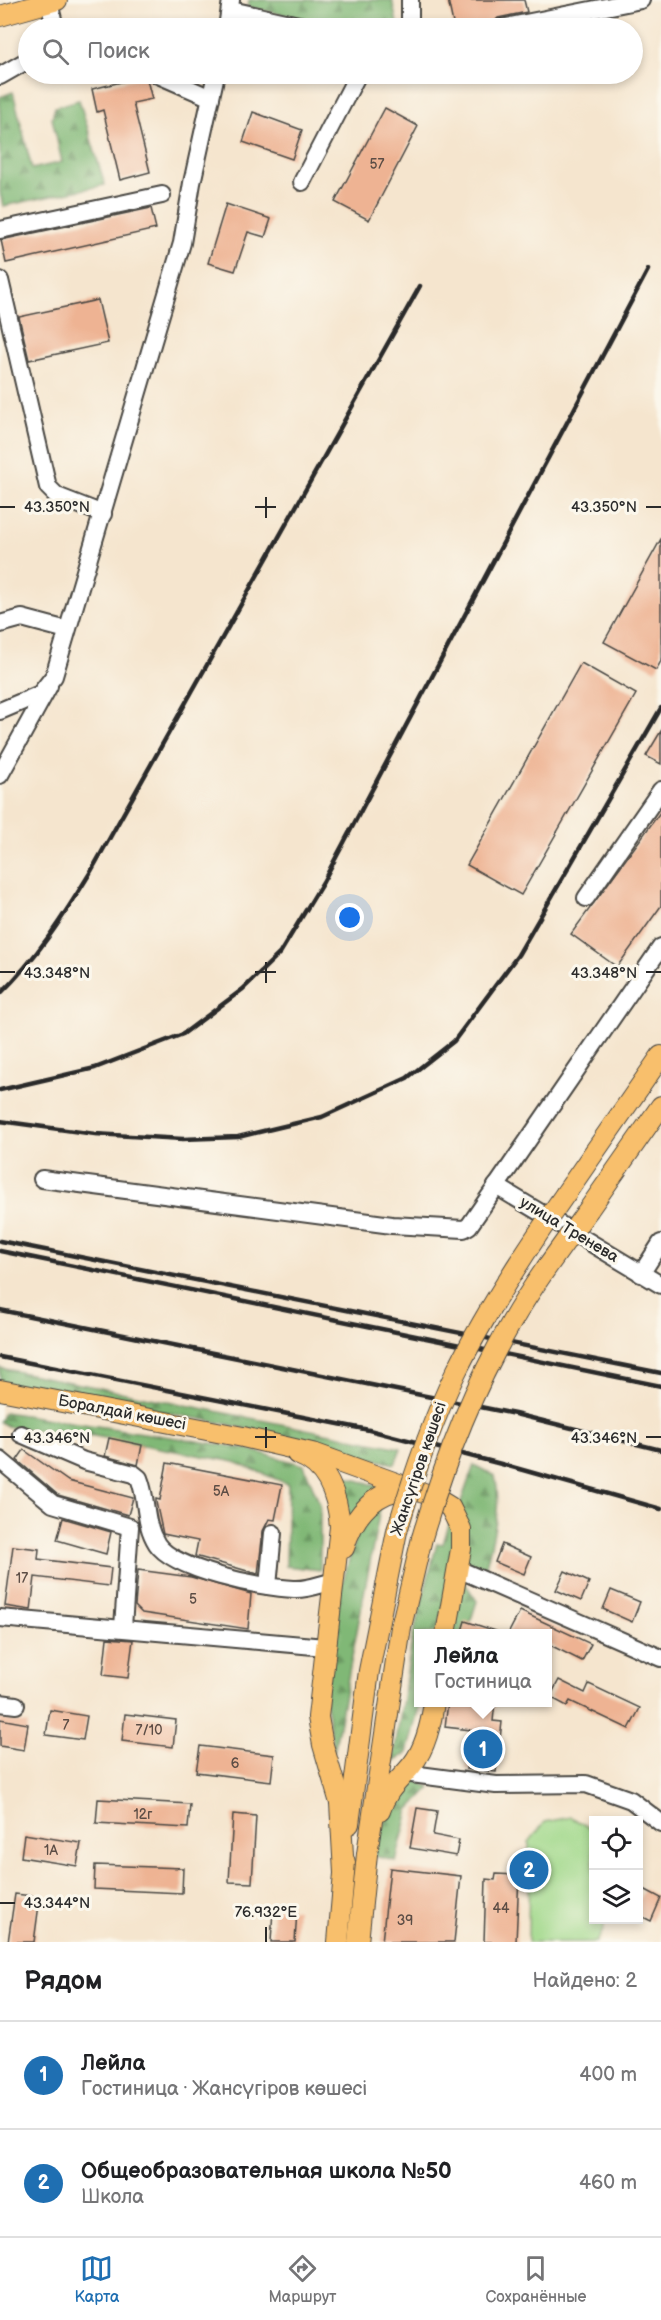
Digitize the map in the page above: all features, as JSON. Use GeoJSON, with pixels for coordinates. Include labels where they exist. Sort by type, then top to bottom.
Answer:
{"type":"FeatureCollection","features":[{"type":"Feature","properties":{"kind":"main road"},"geometry":{"type":"LineString","coordinates":[[0,16],[53,1]]}},
{"type":"Feature","properties":{"kind":"main road","name":"Жансүгіров көшесі"},"geometry":{"type":"LineString","coordinates":[[338,1942],[344,1873],[369,1671],[397,1531],[423,1449],[456,1372],[510,1276],[661,1056]]}},
{"type":"Feature","properties":{"kind":"main road","name":"Жансүгіров көшесі"},"geometry":{"type":"LineString","coordinates":[[358,1942],[367,1854],[401,1627],[422,1538],[447,1461],[493,1356],[525,1300],[661,1106]]}},
{"type":"Feature","properties":{"kind":"main road","name":"Боралдай көшесі"},"geometry":{"type":"LineString","coordinates":[[0,1390],[243,1437]]}},
{"type":"Feature","properties":{"kind":"main road"},"geometry":{"type":"LineString","coordinates":[[243,1437],[326,1456],[419,1491],[444,1503],[459,1521],[462,1537],[448,1629]]}},
{"type":"Feature","properties":{"kind":"main road"},"geometry":{"type":"LineString","coordinates":[[243,1437],[304,1456],[331,1485],[336,1497],[340,1527],[318,1717],[323,1745],[340,1803],[344,1873]]}},
{"type":"Feature","properties":{"kind":"main road"},"geometry":{"type":"LineString","coordinates":[[334,1581],[349,1530],[365,1508],[390,1492],[419,1491]]}},
{"type":"Feature","properties":{"kind":"main road"},"geometry":{"type":"LineString","coordinates":[[367,1854],[383,1800],[405,1773],[425,1741],[433,1707]]}},
{"type":"Feature","properties":{"kind":"street"},"geometry":{"type":"LineString","coordinates":[[410,18],[411,0]]}},
{"type":"Feature","properties":{"kind":"street"},"geometry":{"type":"LineString","coordinates":[[551,18],[641,0]]}},
{"type":"Feature","properties":{"kind":"street"},"geometry":{"type":"LineString","coordinates":[[53,1],[54,18]]}},
{"type":"Feature","properties":{"kind":"street"},"geometry":{"type":"LineString","coordinates":[[231,5],[277,18]]}},
{"type":"Feature","properties":{"kind":"street"},"geometry":{"type":"LineString","coordinates":[[0,76],[18,66]]}},
{"type":"Feature","properties":{"kind":"street"},"geometry":{"type":"LineString","coordinates":[[179,84],[211,98]]}},
{"type":"Feature","properties":{"kind":"street"},"geometry":{"type":"LineString","coordinates":[[0,775],[49,685],[103,514],[182,243],[214,84]]}},
{"type":"Feature","properties":{"kind":"street"},"geometry":{"type":"LineString","coordinates":[[302,182],[352,84]]}},
{"type":"Feature","properties":{"kind":"street"},"geometry":{"type":"LineString","coordinates":[[0,230],[162,195]]}},
{"type":"Feature","properties":{"kind":"street"},"geometry":{"type":"LineString","coordinates":[[0,280],[48,488],[57,496],[103,514]]}},
{"type":"Feature","properties":{"kind":"street"},"geometry":{"type":"LineString","coordinates":[[0,624],[22,618],[67,630]]}},
{"type":"Feature","properties":{"kind":"street"},"geometry":{"type":"LineString","coordinates":[[0,711],[40,694],[49,685]]}},
{"type":"Feature","properties":{"kind":"street"},"geometry":{"type":"LineString","coordinates":[[586,898],[661,790]]}},
{"type":"Feature","properties":{"kind":"street"},"geometry":{"type":"LineString","coordinates":[[42,1179],[392,1225],[457,1230],[469,1226],[661,947]]}},
{"type":"Feature","properties":{"kind":"street","name":"улица Тренева"},"geometry":{"type":"LineString","coordinates":[[496,1186],[661,1285]]}},
{"type":"Feature","properties":{"kind":"street"},"geometry":{"type":"LineString","coordinates":[[641,1274],[661,1243]]}},
{"type":"Feature","properties":{"kind":"street"},"geometry":{"type":"LineString","coordinates":[[21,1434],[84,1461],[134,1474],[139,1478],[148,1529],[158,1546],[173,1559],[189,1567],[267,1586],[303,1589],[334,1581]]}},
{"type":"Feature","properties":{"kind":"street"},"geometry":{"type":"LineString","coordinates":[[0,1460],[53,1504],[130,1527],[123,1627]]}},
{"type":"Feature","properties":{"kind":"street"},"geometry":{"type":"LineString","coordinates":[[267,1586],[273,1533]]}},
{"type":"Feature","properties":{"kind":"street"},"geometry":{"type":"LineString","coordinates":[[458,1569],[661,1658]]}},
{"type":"Feature","properties":{"kind":"street"},"geometry":{"type":"LineString","coordinates":[[0,1618],[123,1627],[325,1647]]}},
{"type":"Feature","properties":{"kind":"street"},"geometry":{"type":"LineString","coordinates":[[405,1773],[496,1785],[586,1784],[631,1800],[661,1823]]}},
{"type":"Feature","properties":{"kind":"green space"},"geometry":{"type":"Polygon","coordinates":[[[249,0],[392,0],[396,18],[299,18],[248,7],[249,0]]]}},
{"type":"Feature","properties":{"kind":"green space"},"geometry":{"type":"Polygon","coordinates":[[[13,92],[32,169],[62,162],[52,118],[55,107],[79,100],[105,185],[3,206],[0,192],[0,97],[13,92]]]}},
{"type":"Feature","properties":{"kind":"green space"},"geometry":{"type":"Polygon","coordinates":[[[0,1368],[401,1448],[395,1464],[222,1423],[0,1382],[0,1368]]]}},
{"type":"Feature","properties":{"kind":"green space"},"geometry":{"type":"Polygon","coordinates":[[[4,1412],[243,1448],[304,1465],[320,1505],[320,1570],[286,1566],[288,1484],[235,1462],[94,1436],[9,1427],[0,1422],[4,1412]]]}},
{"type":"Feature","properties":{"kind":"green space"},"geometry":{"type":"Polygon","coordinates":[[[474,1465],[495,1476],[497,1488],[497,1513],[484,1575],[465,1564],[459,1507],[474,1465]]]}},
{"type":"Feature","properties":{"kind":"green space"},"geometry":{"type":"Polygon","coordinates":[[[333,1473],[381,1487],[350,1520],[333,1473]]]}},
{"type":"Feature","properties":{"kind":"green space"},"geometry":{"type":"Polygon","coordinates":[[[381,1504],[334,1752],[325,1698],[336,1606],[357,1532],[381,1504]]]}},
{"type":"Feature","properties":{"kind":"green space"},"geometry":{"type":"Polygon","coordinates":[[[451,1518],[456,1553],[438,1629],[415,1629],[437,1543],[443,1544],[451,1518]]]}},
{"type":"Feature","properties":{"kind":"green space"},"geometry":{"type":"Polygon","coordinates":[[[462,1579],[477,1601],[470,1623],[465,1629],[452,1629],[462,1579]]]}},
{"type":"Feature","properties":{"kind":"green space"},"geometry":{"type":"Polygon","coordinates":[[[414,1632],[414,1707],[419,1707],[407,1753],[393,1761],[414,1632]]]}},
{"type":"Feature","properties":{"kind":"green space"},"geometry":{"type":"Polygon","coordinates":[[[437,1707],[449,1707],[445,1727],[438,1738],[434,1726],[437,1707]]]}},
{"type":"Feature","properties":{"kind":"green space"},"geometry":{"type":"Polygon","coordinates":[[[411,1777],[430,1788],[409,1810],[396,1861],[374,1856],[387,1812],[411,1777]]]}},
{"type":"Feature","properties":{"kind":"green space"},"geometry":{"type":"Polygon","coordinates":[[[571,1817],[589,1828],[589,1924],[604,1924],[604,1928],[597,1942],[528,1942],[529,1842],[545,1822],[571,1817]]]}},
{"type":"Feature","properties":{"kind":"building"},"geometry":{"type":"Polygon","coordinates":[[[448,0],[524,0],[527,12],[498,18],[452,18],[448,0]]]}},
{"type":"Feature","properties":{"kind":"building"},"geometry":{"type":"Polygon","coordinates":[[[113,84],[148,84],[152,99],[133,103],[150,172],[120,180],[103,110],[97,112],[92,89],[113,84]]]}},
{"type":"Feature","properties":{"kind":"building"},"geometry":{"type":"Polygon","coordinates":[[[385,108],[418,126],[369,220],[335,202],[385,108]]]}},
{"type":"Feature","properties":{"kind":"building"},"geometry":{"type":"Polygon","coordinates":[[[253,112],[302,130],[292,159],[243,142],[253,112]]]}},
{"type":"Feature","properties":{"kind":"building"},"geometry":{"type":"Polygon","coordinates":[[[226,204],[271,219],[265,237],[248,232],[235,271],[208,263],[226,204]]]}},
{"type":"Feature","properties":{"kind":"building"},"geometry":{"type":"Polygon","coordinates":[[[151,208],[156,229],[6,263],[1,240],[151,208]]]}},
{"type":"Feature","properties":{"kind":"building"},"geometry":{"type":"Polygon","coordinates":[[[98,300],[108,343],[29,360],[19,317],[98,300]]]}},
{"type":"Feature","properties":{"kind":"building"},"geometry":{"type":"Polygon","coordinates":[[[661,539],[661,661],[656,670],[604,642],[661,539]]]}},
{"type":"Feature","properties":{"kind":"building"},"geometry":{"type":"Polygon","coordinates":[[[581,663],[636,694],[521,895],[467,865],[581,663]]]}},
{"type":"Feature","properties":{"kind":"building"},"geometry":{"type":"Polygon","coordinates":[[[661,731],[661,764],[646,756],[661,731]]]}},
{"type":"Feature","properties":{"kind":"building"},"geometry":{"type":"Polygon","coordinates":[[[661,811],[661,906],[617,967],[571,934],[661,811]]]}},
{"type":"Feature","properties":{"kind":"building"},"geometry":{"type":"Polygon","coordinates":[[[109,1438],[142,1445],[138,1465],[105,1456],[109,1438]]]}},
{"type":"Feature","properties":{"kind":"building"},"geometry":{"type":"Polygon","coordinates":[[[24,1450],[68,1481],[133,1498],[128,1515],[58,1495],[17,1460],[24,1450]]]}},
{"type":"Feature","properties":{"kind":"building"},"geometry":{"type":"Polygon","coordinates":[[[167,1463],[282,1485],[275,1520],[269,1519],[263,1531],[258,1574],[195,1556],[198,1541],[163,1534],[156,1499],[160,1500],[167,1463]]]}},
{"type":"Feature","properties":{"kind":"building"},"geometry":{"type":"Polygon","coordinates":[[[63,1518],[111,1532],[106,1554],[57,1540],[63,1518]]]}},
{"type":"Feature","properties":{"kind":"building"},"geometry":{"type":"Polygon","coordinates":[[[502,1544],[531,1557],[524,1574],[495,1562],[502,1544]]]}},
{"type":"Feature","properties":{"kind":"building"},"geometry":{"type":"Polygon","coordinates":[[[13,1546],[39,1549],[38,1559],[111,1568],[109,1586],[35,1577],[31,1610],[5,1606],[13,1546]]]}},
{"type":"Feature","properties":{"kind":"building"},"geometry":{"type":"Polygon","coordinates":[[[138,1570],[191,1577],[251,1594],[248,1629],[142,1613],[135,1606],[138,1570]]]}},
{"type":"Feature","properties":{"kind":"building"},"geometry":{"type":"Polygon","coordinates":[[[565,1571],[589,1582],[581,1601],[556,1590],[565,1571]]]}},
{"type":"Feature","properties":{"kind":"building"},"geometry":{"type":"Polygon","coordinates":[[[611,1590],[640,1602],[632,1622],[603,1609],[611,1590]]]}},
{"type":"Feature","properties":{"kind":"building"},"geometry":{"type":"Polygon","coordinates":[[[520,1611],[591,1644],[582,1661],[552,1646],[552,1629],[511,1629],[520,1611]]]}},
{"type":"Feature","properties":{"kind":"building"},"geometry":{"type":"Polygon","coordinates":[[[465,1621],[490,1629],[463,1629],[465,1621]]]}},
{"type":"Feature","properties":{"kind":"building"},"geometry":{"type":"Polygon","coordinates":[[[107,1638],[133,1640],[128,1678],[103,1675],[107,1638]]]}},
{"type":"Feature","properties":{"kind":"building"},"geometry":{"type":"Polygon","coordinates":[[[559,1680],[585,1693],[589,1684],[640,1708],[629,1729],[570,1701],[567,1706],[552,1698],[559,1680]]]}},
{"type":"Feature","properties":{"kind":"building"},"geometry":{"type":"Polygon","coordinates":[[[447,1707],[494,1707],[493,1721],[502,1722],[496,1772],[466,1769],[471,1730],[445,1727],[447,1707]]]}},
{"type":"Feature","properties":{"kind":"building"},"geometry":{"type":"Polygon","coordinates":[[[50,1710],[87,1716],[83,1740],[46,1735],[50,1710]]]}},
{"type":"Feature","properties":{"kind":"building"},"geometry":{"type":"Polygon","coordinates":[[[125,1714],[176,1720],[173,1747],[122,1741],[125,1714]]]}},
{"type":"Feature","properties":{"kind":"building"},"geometry":{"type":"Polygon","coordinates":[[[0,1719],[28,1724],[24,1750],[0,1746],[0,1719]]]}},
{"type":"Feature","properties":{"kind":"building"},"geometry":{"type":"Polygon","coordinates":[[[200,1746],[274,1755],[271,1781],[196,1772],[200,1746]]]}},
{"type":"Feature","properties":{"kind":"building"},"geometry":{"type":"Polygon","coordinates":[[[98,1799],[190,1804],[188,1828],[96,1823],[98,1799]]]}},
{"type":"Feature","properties":{"kind":"building"},"geometry":{"type":"Polygon","coordinates":[[[417,1808],[437,1811],[433,1835],[459,1840],[456,1856],[410,1848],[417,1808]]]}},
{"type":"Feature","properties":{"kind":"building"},"geometry":{"type":"Polygon","coordinates":[[[233,1814],[256,1816],[252,1883],[229,1882],[233,1814]]]}},
{"type":"Feature","properties":{"kind":"building"},"geometry":{"type":"Polygon","coordinates":[[[24,1834],[81,1843],[77,1866],[21,1857],[24,1834]]]}},
{"type":"Feature","properties":{"kind":"building"},"geometry":{"type":"Polygon","coordinates":[[[95,1865],[183,1868],[182,1893],[94,1889],[95,1865]]]}},
{"type":"Feature","properties":{"kind":"building"},"geometry":{"type":"Polygon","coordinates":[[[390,1868],[461,1876],[454,1942],[382,1942],[390,1868]]]}},
{"type":"Feature","properties":{"kind":"building"},"geometry":{"type":"Polygon","coordinates":[[[496,1874],[519,1875],[516,1942],[484,1942],[486,1879],[495,1880],[496,1874]]]}},
{"type":"Feature","properties":{"kind":"building"},"geometry":{"type":"Polygon","coordinates":[[[644,1889],[661,1898],[651,1921],[643,1917],[644,1889]]]}},
{"type":"Feature","properties":{"kind":"building"},"geometry":{"type":"Polygon","coordinates":[[[15,1894],[40,1897],[34,1942],[8,1942],[15,1894]]]}},
{"type":"Feature","properties":{"kind":"building"},"geometry":{"type":"Polygon","coordinates":[[[273,1909],[297,1910],[295,1942],[271,1942],[273,1909]]]}},
{"type":"Feature","properties":{"kind":"railway"},"geometry":{"type":"LineString","coordinates":[[0,1090],[95,1068],[183,1034],[243,989],[280,953],[323,882],[648,270]]}},
{"type":"Feature","properties":{"kind":"railway"},"geometry":{"type":"LineString","coordinates":[[0,994],[38,951],[90,873],[420,286]]}},
{"type":"Feature","properties":{"kind":"railway"},"geometry":{"type":"LineString","coordinates":[[0,1121],[95,1134],[183,1139],[238,1137],[322,1117],[407,1078],[454,1041],[518,955],[661,708]]}},
{"type":"Feature","properties":{"kind":"railway"},"geometry":{"type":"LineString","coordinates":[[0,1241],[661,1373]]}},
{"type":"Feature","properties":{"kind":"railway"},"geometry":{"type":"LineString","coordinates":[[0,1251],[661,1386]]}},
{"type":"Feature","properties":{"kind":"railway"},"geometry":{"type":"LineString","coordinates":[[0,1310],[515,1414],[661,1450]]}},
{"type":"Feature","properties":{"kind":"railway"},"geometry":{"type":"LineString","coordinates":[[0,1357],[369,1430],[661,1509]]}},
{"type":"Feature","properties":{"kind":"place","name":"Лейла"},"geometry":{"type":"Point","coordinates":[483,1749]}},
{"type":"Feature","properties":{"kind":"place","name":"Общеобразовательная школа №50"},"geometry":{"type":"Point","coordinates":[529,1870]}}]}
